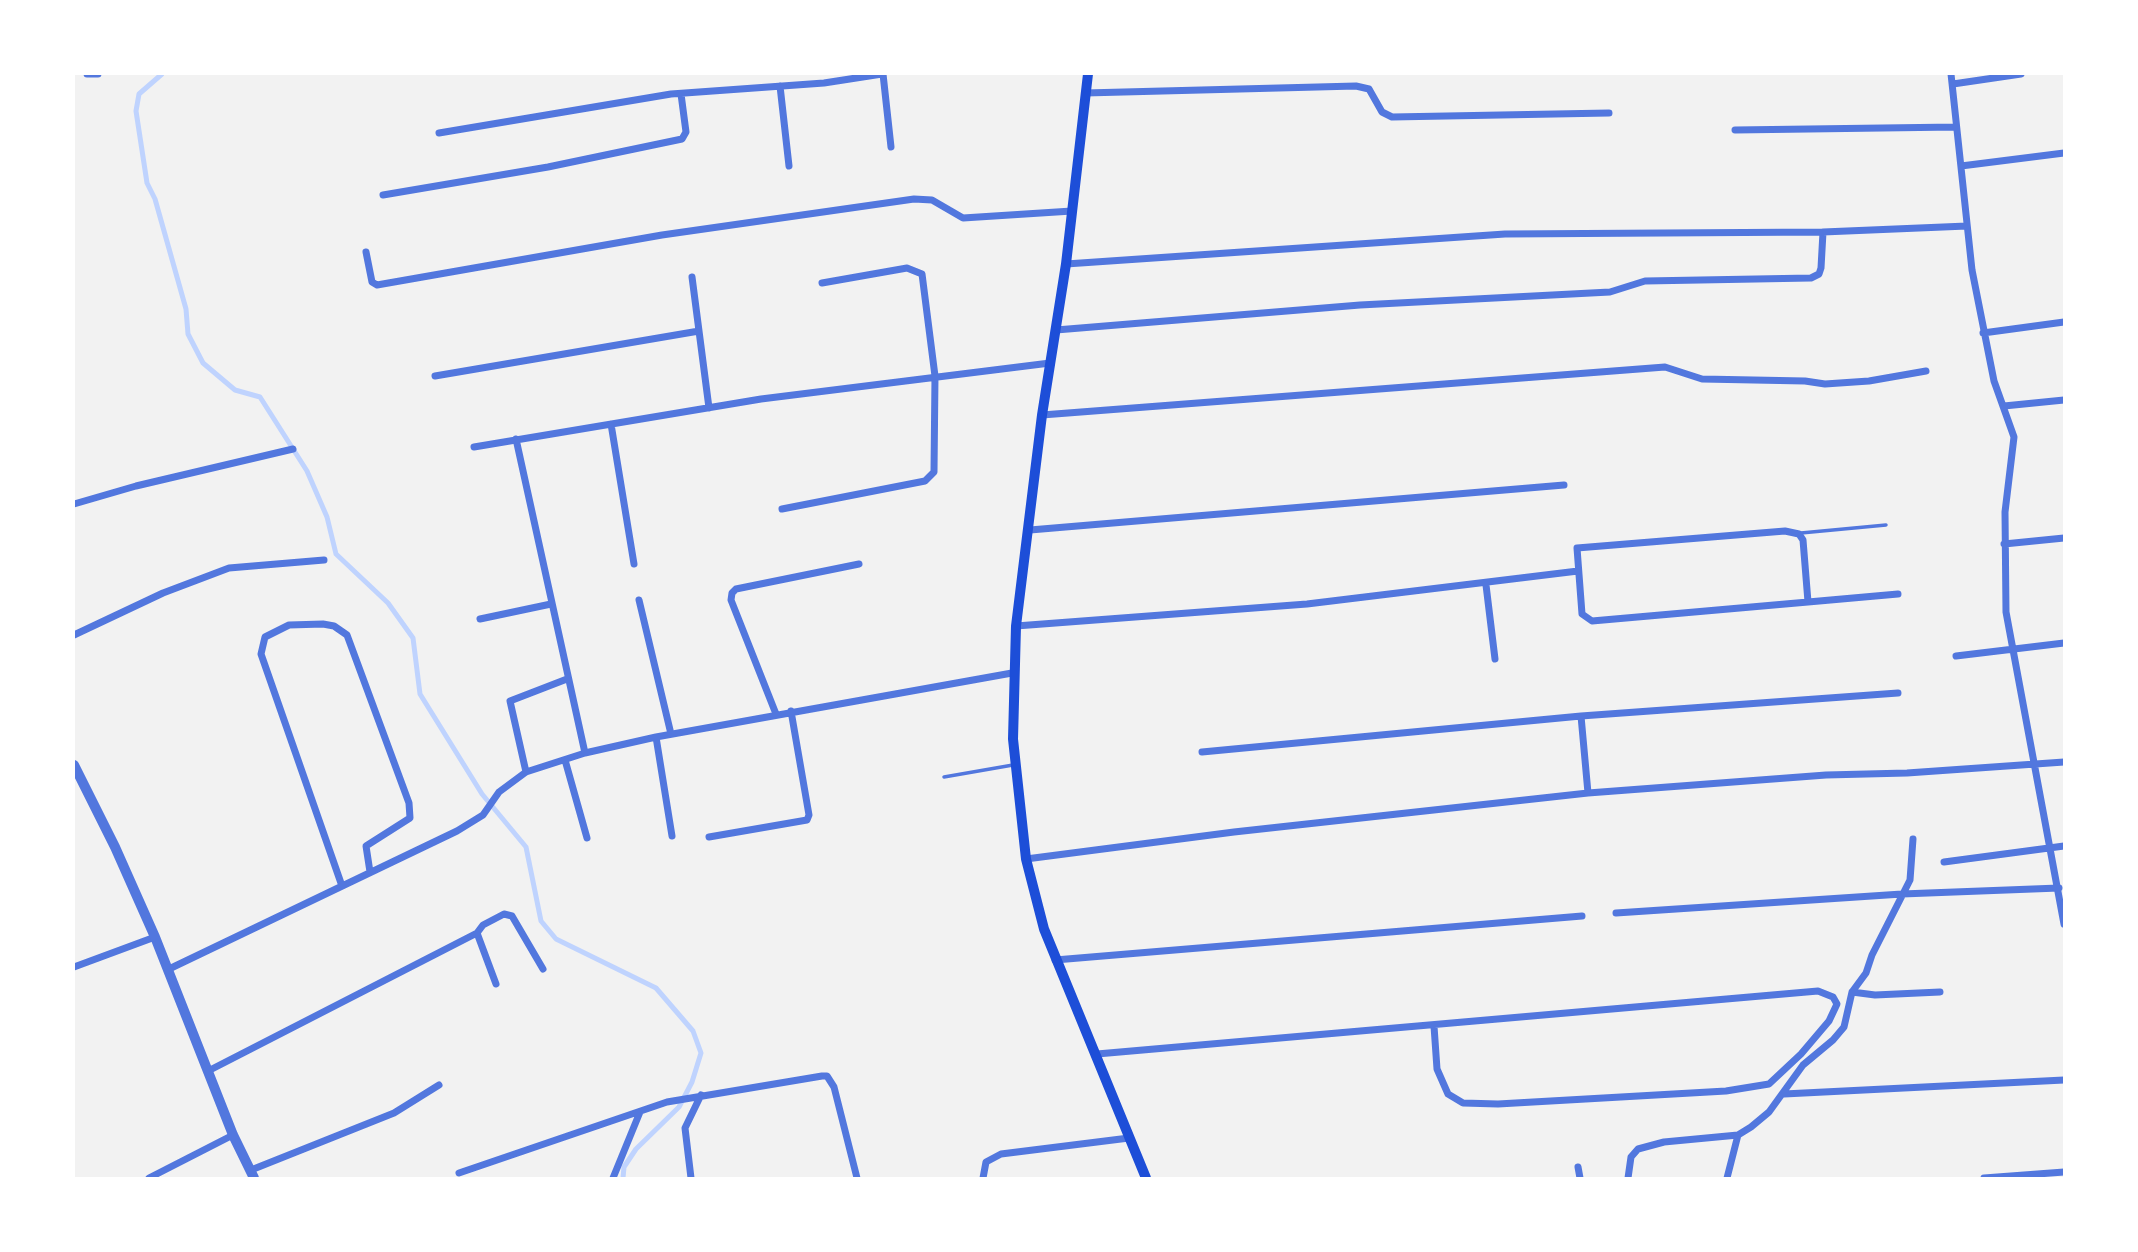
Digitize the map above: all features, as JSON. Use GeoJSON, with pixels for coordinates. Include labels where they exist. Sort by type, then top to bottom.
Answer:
{"type":"FeatureCollection","features":[{"type":"Feature","properties":{"kind":"main road"},"geometry":{"type":"LineString","coordinates":[[1088,74],[1066,264],[1042,415],[1030,530],[1016,626],[1012,673],[1015,764],[1026,859],[1055,960],[1097,1054],[1146,1178]]}},
{"type":"Feature","properties":{"kind":"street"},"geometry":{"type":"LineString","coordinates":[[86,74],[97,74]]}},
{"type":"Feature","properties":{"kind":"street"},"geometry":{"type":"LineString","coordinates":[[439,132],[681,94],[883,74],[891,147]]}},
{"type":"Feature","properties":{"kind":"street"},"geometry":{"type":"LineString","coordinates":[[1951,74],[1967,226],[1983,333],[1994,381],[2014,437],[2004,544],[2006,612],[2037,765],[2064,924]]}},
{"type":"Feature","properties":{"kind":"street"},"geometry":{"type":"LineString","coordinates":[[1953,85],[2021,74]]}},
{"type":"Feature","properties":{"kind":"street"},"geometry":{"type":"LineString","coordinates":[[779,86],[789,166]]}},
{"type":"Feature","properties":{"kind":"street"},"geometry":{"type":"LineString","coordinates":[[1085,93],[1363,86],[1369,89],[1382,112],[1392,117],[1609,113]]}},
{"type":"Feature","properties":{"kind":"street"},"geometry":{"type":"LineString","coordinates":[[383,195],[548,167],[682,139],[686,132],[681,94]]}},
{"type":"Feature","properties":{"kind":"street"},"geometry":{"type":"LineString","coordinates":[[1735,130],[1956,127]]}},
{"type":"Feature","properties":{"kind":"street"},"geometry":{"type":"LineString","coordinates":[[1961,166],[2064,153]]}},
{"type":"Feature","properties":{"kind":"street"},"geometry":{"type":"LineString","coordinates":[[366,252],[374,285],[662,235],[914,199],[932,200],[950,213],[963,218],[1072,211]]}},
{"type":"Feature","properties":{"kind":"street"},"geometry":{"type":"LineString","coordinates":[[1066,264],[1504,234],[1824,232],[1967,226]]}},
{"type":"Feature","properties":{"kind":"street"},"geometry":{"type":"LineString","coordinates":[[1056,330],[1360,305],[1610,292],[1645,281],[1811,278],[1819,274],[1821,268],[1824,232]]}},
{"type":"Feature","properties":{"kind":"street"},"geometry":{"type":"LineString","coordinates":[[782,509],[929,479],[934,472],[935,376],[922,274],[907,268],[822,283]]}},
{"type":"Feature","properties":{"kind":"street"},"geometry":{"type":"LineString","coordinates":[[692,277],[709,408]]}},
{"type":"Feature","properties":{"kind":"street"},"geometry":{"type":"LineString","coordinates":[[1983,333],[2064,322]]}},
{"type":"Feature","properties":{"kind":"street"},"geometry":{"type":"LineString","coordinates":[[435,376],[699,331]]}},
{"type":"Feature","properties":{"kind":"street"},"geometry":{"type":"LineString","coordinates":[[474,447],[709,408],[935,376],[1050,363]]}},
{"type":"Feature","properties":{"kind":"street"},"geometry":{"type":"LineString","coordinates":[[1042,415],[1665,368],[1702,379],[1805,381],[1825,384],[1926,371]]}},
{"type":"Feature","properties":{"kind":"street"},"geometry":{"type":"LineString","coordinates":[[2004,407],[2064,400]]}},
{"type":"Feature","properties":{"kind":"street"},"geometry":{"type":"LineString","coordinates":[[611,424],[634,564]]}},
{"type":"Feature","properties":{"kind":"street"},"geometry":{"type":"LineString","coordinates":[[516,439],[585,753]]}},
{"type":"Feature","properties":{"kind":"street"},"geometry":{"type":"LineString","coordinates":[[74,504],[293,449]]}},
{"type":"Feature","properties":{"kind":"street"},"geometry":{"type":"LineString","coordinates":[[1030,530],[1564,485]]}},
{"type":"Feature","properties":{"kind":"street"},"geometry":{"type":"LineString","coordinates":[[1808,602],[1803,540],[1799,534],[1785,531],[1577,548],[1582,614],[1592,621],[1808,602],[1898,594]]}},
{"type":"Feature","properties":{"kind":"street"},"geometry":{"type":"LineString","coordinates":[[2004,544],[2064,538]]}},
{"type":"Feature","properties":{"kind":"street"},"geometry":{"type":"LineString","coordinates":[[74,635],[163,593],[229,568],[324,561]]}},
{"type":"Feature","properties":{"kind":"street"},"geometry":{"type":"LineString","coordinates":[[776,714],[732,593],[736,589],[859,565]]}},
{"type":"Feature","properties":{"kind":"street"},"geometry":{"type":"LineString","coordinates":[[1016,626],[1307,604],[1486,585],[1578,571]]}},
{"type":"Feature","properties":{"kind":"street"},"geometry":{"type":"LineString","coordinates":[[1486,585],[1495,659]]}},
{"type":"Feature","properties":{"kind":"street"},"geometry":{"type":"LineString","coordinates":[[639,600],[670,734]]}},
{"type":"Feature","properties":{"kind":"street"},"geometry":{"type":"LineString","coordinates":[[480,619],[551,604]]}},
{"type":"Feature","properties":{"kind":"street"},"geometry":{"type":"LineString","coordinates":[[342,886],[261,654],[265,637],[289,625],[323,624],[334,626],[347,635],[409,803],[410,818],[366,846],[370,872]]}},
{"type":"Feature","properties":{"kind":"street"},"geometry":{"type":"LineString","coordinates":[[1956,656],[2064,643]]}},
{"type":"Feature","properties":{"kind":"street"},"geometry":{"type":"LineString","coordinates":[[169,969],[457,831],[482,815],[499,792],[526,772],[585,753],[670,734],[1012,673]]}},
{"type":"Feature","properties":{"kind":"street"},"geometry":{"type":"LineString","coordinates":[[526,772],[510,701],[567,679]]}},
{"type":"Feature","properties":{"kind":"street"},"geometry":{"type":"LineString","coordinates":[[1202,752],[1581,716],[1898,693]]}},
{"type":"Feature","properties":{"kind":"street"},"geometry":{"type":"LineString","coordinates":[[709,837],[807,820],[809,815],[791,711]]}},
{"type":"Feature","properties":{"kind":"street"},"geometry":{"type":"LineString","coordinates":[[1581,716],[1588,793]]}},
{"type":"Feature","properties":{"kind":"street"},"geometry":{"type":"LineString","coordinates":[[656,737],[672,836]]}},
{"type":"Feature","properties":{"kind":"street"},"geometry":{"type":"LineString","coordinates":[[565,760],[587,838]]}},
{"type":"Feature","properties":{"kind":"street"},"geometry":{"type":"LineString","coordinates":[[1026,859],[1234,832],[1588,793],[1826,775],[2064,762]]}},
{"type":"Feature","properties":{"kind":"street"},"geometry":{"type":"LineString","coordinates":[[74,765],[115,847],[169,969],[233,1135],[252,1174],[394,1113],[439,1085]]}},
{"type":"Feature","properties":{"kind":"street"},"geometry":{"type":"LineString","coordinates":[[1628,1178],[1631,1157],[1638,1149],[1664,1142],[1738,1135],[1769,1112],[1803,1065],[1844,1027],[1852,992],[1866,973],[1872,955],[1910,880],[1913,839]]}},
{"type":"Feature","properties":{"kind":"street"},"geometry":{"type":"LineString","coordinates":[[1944,862],[2064,846]]}},
{"type":"Feature","properties":{"kind":"street"},"geometry":{"type":"LineString","coordinates":[[1616,913],[1902,894],[2059,888]]}},
{"type":"Feature","properties":{"kind":"street"},"geometry":{"type":"LineString","coordinates":[[210,1070],[477,933],[486,923],[509,914],[543,969]]}},
{"type":"Feature","properties":{"kind":"street"},"geometry":{"type":"LineString","coordinates":[[1055,960],[1582,916]]}},
{"type":"Feature","properties":{"kind":"street"},"geometry":{"type":"LineString","coordinates":[[477,933],[496,984]]}},
{"type":"Feature","properties":{"kind":"street"},"geometry":{"type":"LineString","coordinates":[[74,967],[155,937]]}},
{"type":"Feature","properties":{"kind":"street"},"geometry":{"type":"LineString","coordinates":[[1097,1054],[1818,991],[1833,997],[1837,1004],[1829,1021],[1801,1054],[1769,1084],[1726,1091],[1512,1103],[1463,1103],[1448,1094],[1437,1069],[1434,1026]]}},
{"type":"Feature","properties":{"kind":"street"},"geometry":{"type":"LineString","coordinates":[[1852,992],[1940,992]]}},
{"type":"Feature","properties":{"kind":"street"},"geometry":{"type":"LineString","coordinates":[[459,1173],[667,1102],[827,1076],[834,1087],[857,1178]]}},
{"type":"Feature","properties":{"kind":"street"},"geometry":{"type":"LineString","coordinates":[[1784,1094],[2064,1080]]}},
{"type":"Feature","properties":{"kind":"street"},"geometry":{"type":"LineString","coordinates":[[691,1178],[684,1128],[701,1095]]}},
{"type":"Feature","properties":{"kind":"street"},"geometry":{"type":"LineString","coordinates":[[613,1178],[640,1112]]}},
{"type":"Feature","properties":{"kind":"street"},"geometry":{"type":"LineString","coordinates":[[149,1178],[161,1176],[233,1135]]}},
{"type":"Feature","properties":{"kind":"street"},"geometry":{"type":"LineString","coordinates":[[1727,1178],[1738,1135]]}},
{"type":"Feature","properties":{"kind":"street"},"geometry":{"type":"LineString","coordinates":[[983,1178],[986,1162],[995,1155],[1129,1138]]}},
{"type":"Feature","properties":{"kind":"street"},"geometry":{"type":"LineString","coordinates":[[1578,1167],[1580,1178]]}},
{"type":"Feature","properties":{"kind":"street"},"geometry":{"type":"LineString","coordinates":[[1984,1178],[2064,1172]]}},
{"type":"Feature","properties":{"kind":"lane"},"geometry":{"type":"LineString","coordinates":[[1799,534],[1886,525]]}},
{"type":"Feature","properties":{"kind":"lane"},"geometry":{"type":"LineString","coordinates":[[944,777],[1015,764]]}},
{"type":"Feature","properties":{"kind":"waterway"},"geometry":{"type":"LineString","coordinates":[[162,74],[139,94],[136,111],[147,183],[155,199],[186,309],[188,334],[203,363],[235,390],[260,397],[307,471],[327,517],[336,554],[388,603],[413,638],[420,694],[482,794],[526,847],[541,921],[556,939],[656,988],[693,1031],[701,1053],[692,1082],[679,1107],[636,1149],[624,1167],[623,1178]]}}]}
